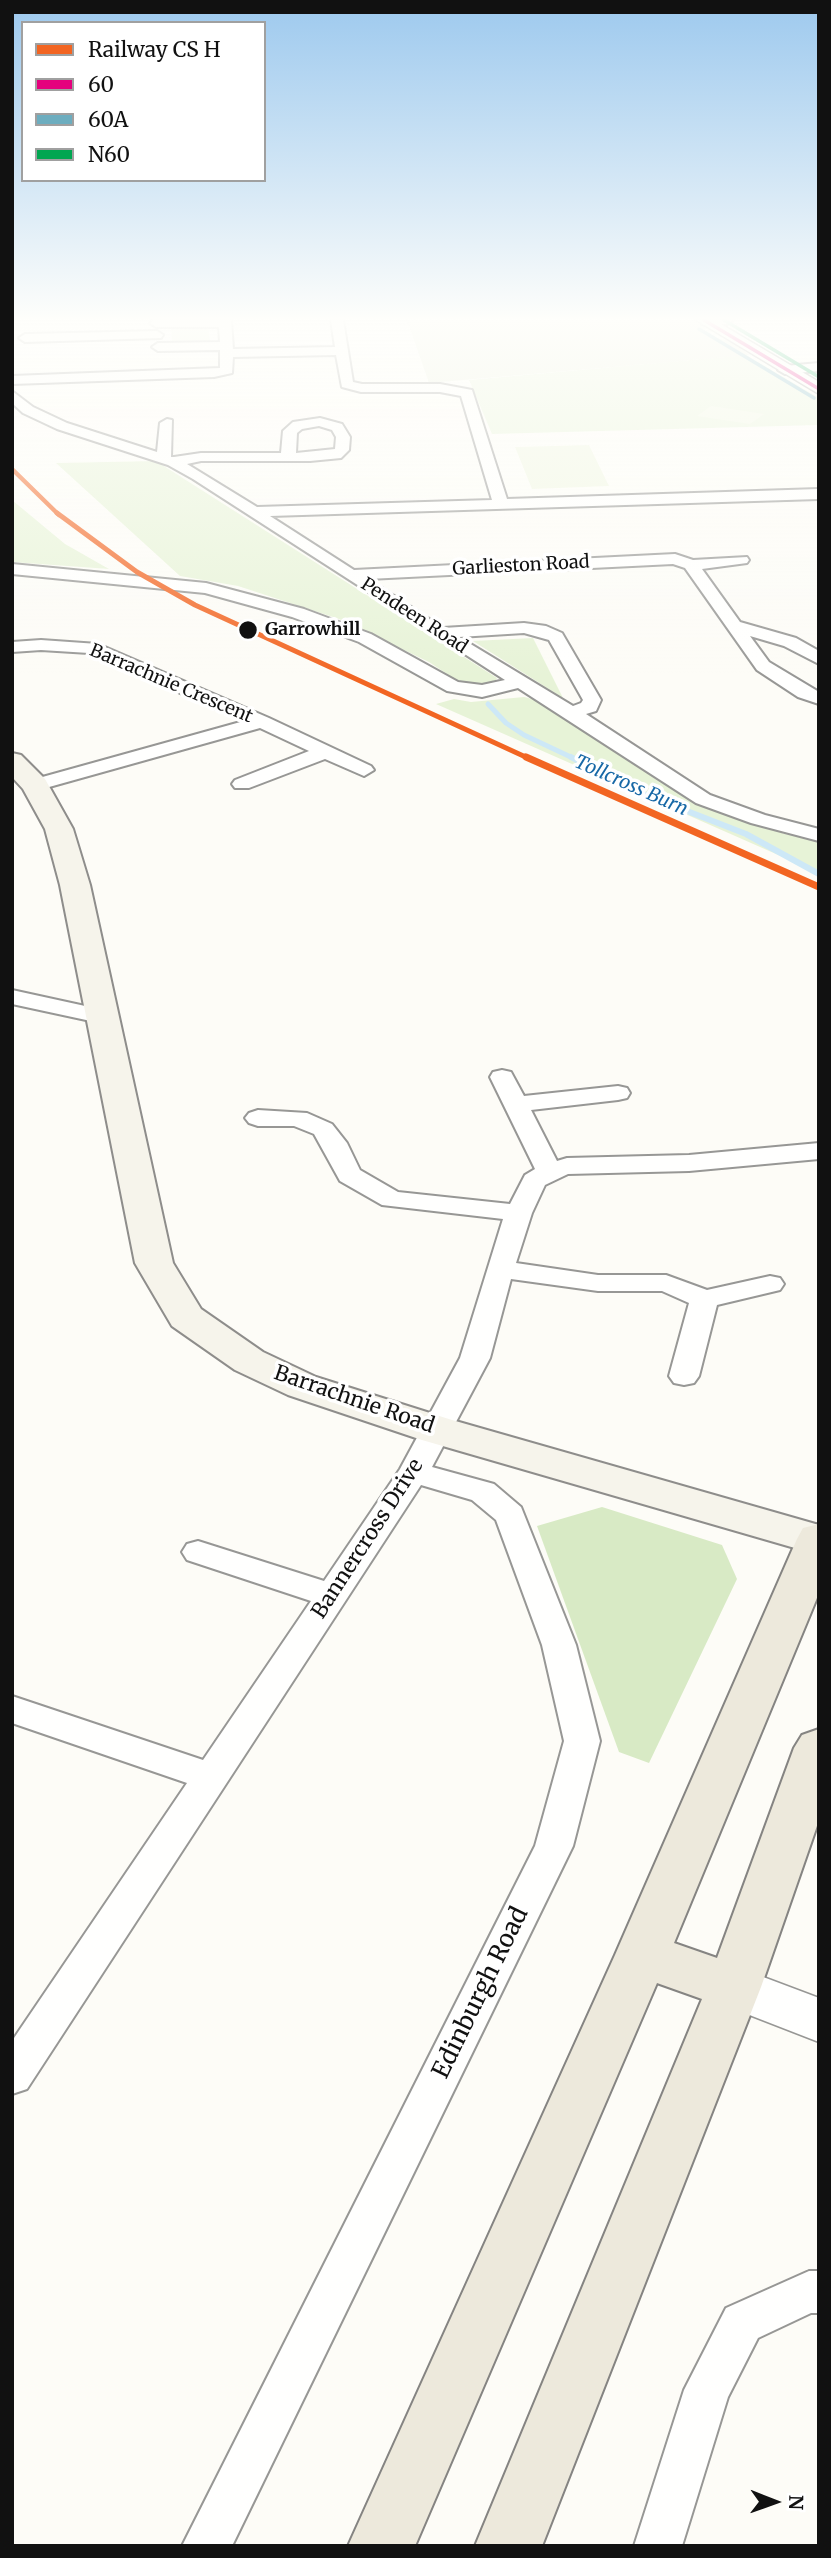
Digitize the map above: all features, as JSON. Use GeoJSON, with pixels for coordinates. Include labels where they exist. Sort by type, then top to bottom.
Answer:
{"type":"FeatureCollection","features":[{"type":"Feature","properties":{"kind":"main road","name":"Barrachnie Road"},"geometry":{"type":"LineString","coordinates":[[24,773],[59,829],[75,885],[100,1016],[154,1263],[186,1317],[249,1361],[302,1386],[437,1430],[819,1540]]}},
{"type":"Feature","properties":{"kind":"main road"},"geometry":{"type":"LineString","coordinates":[[381,2546],[642,1955],[819,1540]]}},
{"type":"Feature","properties":{"kind":"main road"},"geometry":{"type":"LineString","coordinates":[[508,2546],[734,1987],[819,1748]]}},
{"type":"Feature","properties":{"kind":"main road"},"geometry":{"type":"LineString","coordinates":[[642,1955],[734,1987]]}},
{"type":"Feature","properties":{"kind":"street","name":"Pendeen Road"},"geometry":{"type":"LineString","coordinates":[[104,439],[168,460],[255,512],[439,633],[571,713],[703,799],[758,819],[819,835]]}},
{"type":"Feature","properties":{"kind":"street"},"geometry":{"type":"LineString","coordinates":[[167,439],[168,460],[201,457],[288,457]]}},
{"type":"Feature","properties":{"kind":"street"},"geometry":{"type":"LineString","coordinates":[[481,439],[501,503]]}},
{"type":"Feature","properties":{"kind":"street"},"geometry":{"type":"LineString","coordinates":[[255,512],[819,494]]}},
{"type":"Feature","properties":{"kind":"street","name":"Garlieston Road"},"geometry":{"type":"LineString","coordinates":[[351,575],[655,559],[675,559],[691,565],[740,560]]}},
{"type":"Feature","properties":{"kind":"street"},"geometry":{"type":"LineString","coordinates":[[691,565],[763,666],[804,693],[819,699]]}},
{"type":"Feature","properties":{"kind":"street"},"geometry":{"type":"LineString","coordinates":[[12,569],[206,588],[298,614],[365,638],[453,687],[482,691],[518,683]]}},
{"type":"Feature","properties":{"kind":"street"},"geometry":{"type":"LineString","coordinates":[[735,626],[790,642],[819,659]]}},
{"type":"Feature","properties":{"kind":"street"},"geometry":{"type":"LineString","coordinates":[[439,633],[524,628],[540,630],[556,638],[593,700],[589,707],[571,713]]}},
{"type":"Feature","properties":{"kind":"street","name":"Barrachnie Crescent"},"geometry":{"type":"LineString","coordinates":[[12,647],[41,645],[92,648],[262,722]]}},
{"type":"Feature","properties":{"kind":"street"},"geometry":{"type":"LineString","coordinates":[[262,722],[364,770]]}},
{"type":"Feature","properties":{"kind":"street","name":"Barrachnie Crescent"},"geometry":{"type":"LineString","coordinates":[[24,773],[262,722]]}},
{"type":"Feature","properties":{"kind":"street"},"geometry":{"type":"LineString","coordinates":[[242,784],[325,752]]}},
{"type":"Feature","properties":{"kind":"street"},"geometry":{"type":"LineString","coordinates":[[12,997],[100,1016]]}},
{"type":"Feature","properties":{"kind":"street"},"geometry":{"type":"LineString","coordinates":[[502,1077],[518,1104],[549,1171],[567,1166],[689,1163],[819,1151]]}},
{"type":"Feature","properties":{"kind":"street"},"geometry":{"type":"LineString","coordinates":[[518,1104],[618,1093]]}},
{"type":"Feature","properties":{"kind":"street"},"geometry":{"type":"LineString","coordinates":[[258,1118],[298,1118],[323,1129],[334,1143],[349,1175],[391,1199],[519,1213]]}},
{"type":"Feature","properties":{"kind":"street","name":"Bannercross Drive"},"geometry":{"type":"LineString","coordinates":[[12,2076],[414,1472],[475,1358],[519,1213],[534,1181],[549,1171]]}},
{"type":"Feature","properties":{"kind":"street"},"geometry":{"type":"LineString","coordinates":[[500,1269],[598,1283],[666,1283],[704,1299],[770,1284]]}},
{"type":"Feature","properties":{"kind":"street"},"geometry":{"type":"LineString","coordinates":[[684,1376],[704,1299]]}},
{"type":"Feature","properties":{"kind":"street","name":"Edinburgh Road"},"geometry":{"type":"LineString","coordinates":[[206,2546],[554,1846],[582,1741],[559,1645],[510,1515],[483,1492],[414,1472]]}},
{"type":"Feature","properties":{"kind":"street"},"geometry":{"type":"LineString","coordinates":[[198,1552],[331,1595]]}},
{"type":"Feature","properties":{"kind":"street"},"geometry":{"type":"LineString","coordinates":[[12,1709],[212,1777]]}},
{"type":"Feature","properties":{"kind":"street"},"geometry":{"type":"LineString","coordinates":[[734,1987],[819,2020]]}},
{"type":"Feature","properties":{"kind":"street"},"geometry":{"type":"LineString","coordinates":[[658,2546],[707,2390],[742,2323],[809,2292],[819,2292]]}},
{"type":"Feature","properties":{"kind":"green space"},"geometry":{"type":"Polygon","coordinates":[[[589,445],[609,486],[532,489],[515,447],[589,445]]]}},
{"type":"Feature","properties":{"kind":"green space"},"geometry":{"type":"Polygon","coordinates":[[[156,461],[497,678],[493,685],[465,686],[429,662],[339,619],[238,586],[180,576],[56,463],[156,461]]]}},
{"type":"Feature","properties":{"kind":"green space"},"geometry":{"type":"Polygon","coordinates":[[[12,500],[65,544],[109,569],[12,562],[12,500]]]}},
{"type":"Feature","properties":{"kind":"green space"},"geometry":{"type":"Polygon","coordinates":[[[533,638],[563,698],[473,641],[533,638]]]}},
{"type":"Feature","properties":{"kind":"green space"},"geometry":{"type":"Polygon","coordinates":[[[524,697],[537,700],[693,801],[785,834],[819,839],[819,873],[436,704],[454,699],[471,702],[524,697]]]}},
{"type":"Feature","properties":{"kind":"green space"},"geometry":{"type":"Polygon","coordinates":[[[602,1507],[722,1545],[737,1579],[649,1763],[619,1752],[537,1526],[602,1507]]]}},
{"type":"Feature","properties":{"kind":"waterway","name":"Tollcross Burn"},"geometry":{"type":"LineString","coordinates":[[488,704],[506,723],[524,735],[572,758]]}},
{"type":"Feature","properties":{"kind":"waterway","name":"Tollcross Burn"},"geometry":{"type":"LineString","coordinates":[[572,758],[623,786],[746,834],[819,874]]}},
{"type":"Feature","properties":{"kind":"transit line"},"geometry":{"type":"LineString","coordinates":[[12,469],[64,520],[137,572],[195,605],[455,726],[819,887]]}},
{"type":"Feature","properties":{"kind":"place","name":"Garrowhill"},"geometry":{"type":"Point","coordinates":[248,630]}}]}
